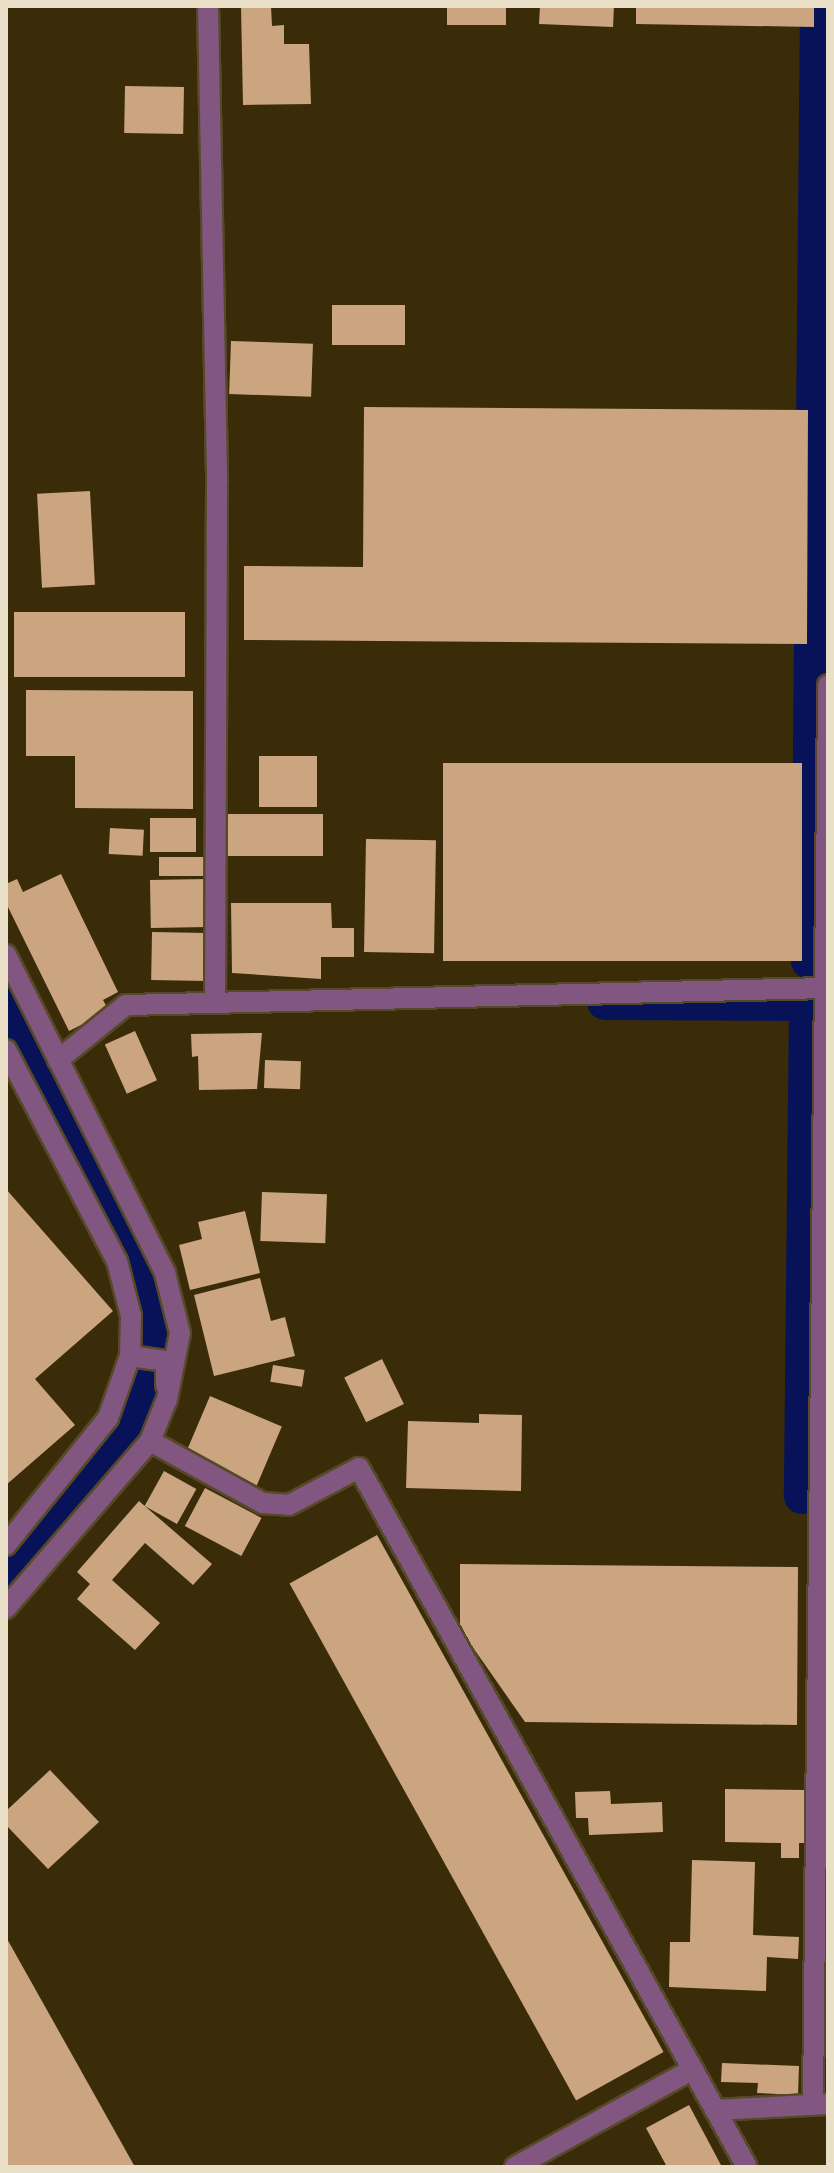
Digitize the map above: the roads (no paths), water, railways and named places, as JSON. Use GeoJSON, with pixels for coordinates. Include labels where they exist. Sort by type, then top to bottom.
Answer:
{"type":"FeatureCollection","features":[{"type":"Feature","properties":{"kind":"street"},"geometry":{"type":"LineString","coordinates":[[208,6],[217,484],[215,1001]]}},
{"type":"Feature","properties":{"kind":"street"},"geometry":{"type":"LineString","coordinates":[[715,2110],[821,2104],[828,685]]}},
{"type":"Feature","properties":{"kind":"street"},"geometry":{"type":"LineString","coordinates":[[6,955],[165,1273],[180,1333],[167,1399],[150,1441],[6,1608]]}},
{"type":"Feature","properties":{"kind":"street"},"geometry":{"type":"LineString","coordinates":[[58,1060],[126,1005],[826,988]]}},
{"type":"Feature","properties":{"kind":"street"},"geometry":{"type":"LineString","coordinates":[[6,1050],[117,1261],[131,1316],[135,1357],[108,1418],[6,1545]]}},
{"type":"Feature","properties":{"kind":"street"},"geometry":{"type":"LineString","coordinates":[[135,1357],[166,1361],[167,1399]]}},
{"type":"Feature","properties":{"kind":"street"},"geometry":{"type":"LineString","coordinates":[[150,1441],[263,1503],[289,1505],[359,1468],[747,2167]]}},
{"type":"Feature","properties":{"kind":"street"},"geometry":{"type":"LineString","coordinates":[[515,2167],[693,2069]]}},
{"type":"Feature","properties":{"kind":"waterway"},"geometry":{"type":"LineString","coordinates":[[809,961],[818,6]]}},
{"type":"Feature","properties":{"kind":"waterway"},"geometry":{"type":"LineString","coordinates":[[6,1002],[141,1252],[156,1303],[150,1386],[135,1421],[6,1586]]}},
{"type":"Feature","properties":{"kind":"waterway"},"geometry":{"type":"LineString","coordinates":[[605,1002],[807,1003],[802,1496]]}}]}
